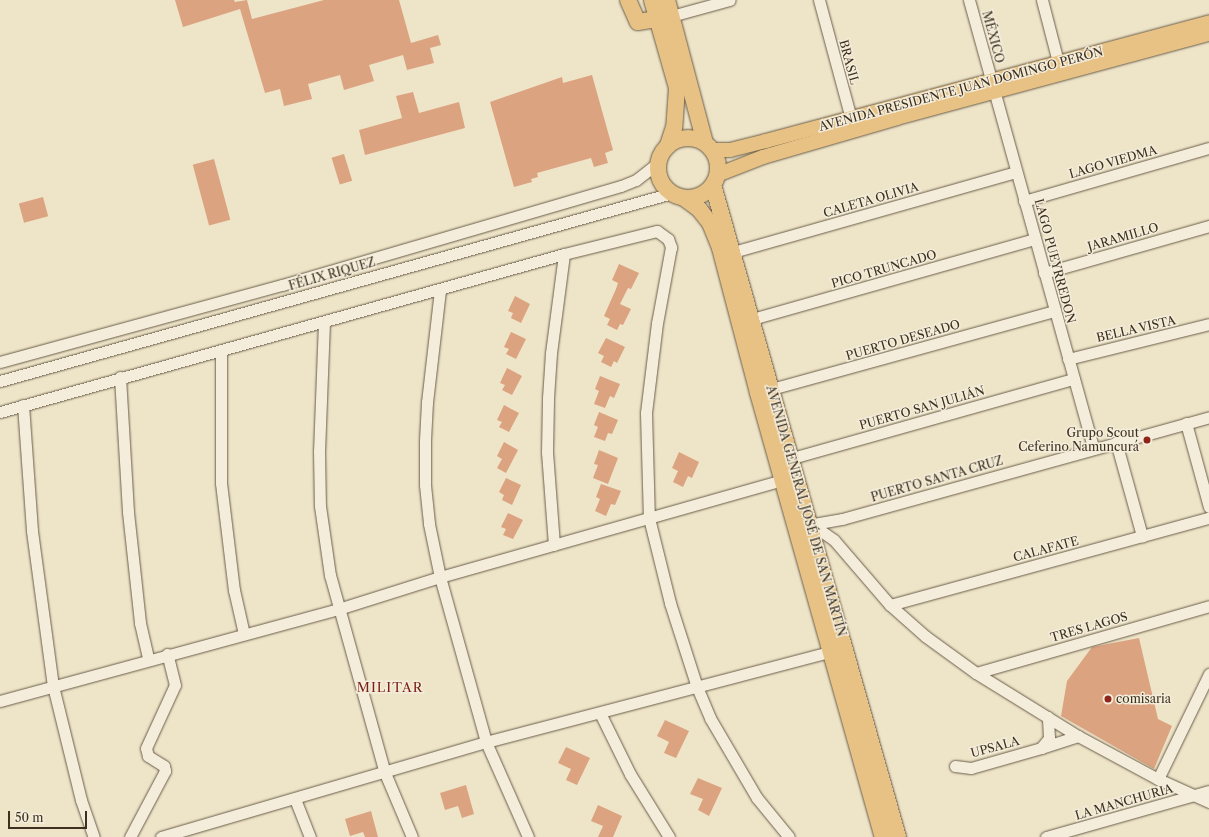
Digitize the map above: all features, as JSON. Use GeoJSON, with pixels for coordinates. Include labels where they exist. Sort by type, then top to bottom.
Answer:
{"type":"FeatureCollection","features":[{"type":"Feature","properties":{"kind":"highway"},"geometry":{"type":"LineString","coordinates":[[628,0],[638,22],[642,24],[665,18]]}},
{"type":"Feature","properties":{"kind":"highway","name":"AVENIDA GENERAL JOSÉ DE SAN MARTÍN"},"geometry":{"type":"LineString","coordinates":[[652,0],[665,18],[709,146],[718,166],[715,180],[733,252],[746,321]]}},
{"type":"Feature","properties":{"kind":"highway","name":"AVENIDA GENERAL JOSÉ DE SAN MARTÍN"},"geometry":{"type":"LineString","coordinates":[[667,0],[665,18],[677,88],[674,127],[668,146],[659,162],[661,181],[699,209],[710,223],[746,321],[838,650],[883,837]]}},
{"type":"Feature","properties":{"kind":"highway"},"geometry":{"type":"LineString","coordinates":[[668,146],[686,138],[709,146]]}},
{"type":"Feature","properties":{"kind":"highway"},"geometry":{"type":"LineString","coordinates":[[678,195],[700,195],[715,180]]}},
{"type":"Feature","properties":{"kind":"highway","name":"AVENIDA GENERAL JOSÉ DE SAN MARTÍN"},"geometry":{"type":"LineString","coordinates":[[784,460],[783,480],[790,502],[804,526]]}},
{"type":"Feature","properties":{"kind":"highway","name":"AVENIDA GENERAL JOSÉ DE SAN MARTÍN"},"geometry":{"type":"LineString","coordinates":[[838,650],[898,837]]}},
{"type":"Feature","properties":{"kind":"main road","name":"AVENIDA PRESIDENTE JUAN DOMINGO PERÓN"},"geometry":{"type":"LineString","coordinates":[[993,86],[1058,62],[1209,22]]}},
{"type":"Feature","properties":{"kind":"main road","name":"AVENIDA PRESIDENTE JUAN DOMINGO PERÓN"},"geometry":{"type":"LineString","coordinates":[[709,146],[730,150],[853,124],[993,86],[1209,34]]}},
{"type":"Feature","properties":{"kind":"main road","name":"AVENIDA PRESIDENTE JUAN DOMINGO PERÓN"},"geometry":{"type":"LineString","coordinates":[[715,180],[756,159],[853,124]]}},
{"type":"Feature","properties":{"kind":"street"},"geometry":{"type":"LineString","coordinates":[[665,18],[730,0]]}},
{"type":"Feature","properties":{"kind":"street","name":"BRASIL"},"geometry":{"type":"LineString","coordinates":[[819,0],[853,124]]}},
{"type":"Feature","properties":{"kind":"street","name":"MÉXICO"},"geometry":{"type":"LineString","coordinates":[[969,0],[993,86]]}},
{"type":"Feature","properties":{"kind":"street"},"geometry":{"type":"LineString","coordinates":[[1042,0],[1058,62]]}},
{"type":"Feature","properties":{"kind":"street","name":"LAGO PUEYRREDON"},"geometry":{"type":"LineString","coordinates":[[993,86],[1093,448]]}},
{"type":"Feature","properties":{"kind":"street","name":"LAGO VIEDMA"},"geometry":{"type":"LineString","coordinates":[[1024,201],[1209,148]]}},
{"type":"Feature","properties":{"kind":"street","name":"FÉLIX RIQUEZ"},"geometry":{"type":"LineString","coordinates":[[0,362],[282,285],[621,186],[636,180],[659,162]]}},
{"type":"Feature","properties":{"kind":"street","name":"CALETA OLIVIA"},"geometry":{"type":"LineString","coordinates":[[733,252],[1016,172]]}},
{"type":"Feature","properties":{"kind":"street","name":"FÉLIX RIQUEZ"},"geometry":{"type":"LineString","coordinates":[[0,381],[678,195]]}},
{"type":"Feature","properties":{"kind":"street","name":"JARAMILLO"},"geometry":{"type":"LineString","coordinates":[[1044,273],[1209,226]]}},
{"type":"Feature","properties":{"kind":"street"},"geometry":{"type":"LineString","coordinates":[[0,412],[120,377],[440,290],[651,230],[663,234],[671,247],[657,323],[646,413],[649,518],[670,603],[697,687],[710,718],[757,798],[789,837]]}},
{"type":"Feature","properties":{"kind":"street","name":"PICO TRUNCADO"},"geometry":{"type":"LineString","coordinates":[[746,321],[1035,239]]}},
{"type":"Feature","properties":{"kind":"street"},"geometry":{"type":"LineString","coordinates":[[554,545],[547,452],[548,398],[551,353],[564,254]]}},
{"type":"Feature","properties":{"kind":"street"},"geometry":{"type":"LineString","coordinates":[[440,290],[427,402],[425,485],[429,524],[440,577],[486,742],[528,837]]}},
{"type":"Feature","properties":{"kind":"street","name":"PUERTO DESEADO"},"geometry":{"type":"LineString","coordinates":[[765,391],[1055,311]]}},
{"type":"Feature","properties":{"kind":"street"},"geometry":{"type":"LineString","coordinates":[[324,322],[319,444],[320,506],[328,567],[338,609],[385,773],[412,837]]}},
{"type":"Feature","properties":{"kind":"street","name":"BELLA VISTA"},"geometry":{"type":"LineString","coordinates":[[1068,359],[1209,324]]}},
{"type":"Feature","properties":{"kind":"street"},"geometry":{"type":"LineString","coordinates":[[220,350],[221,483],[234,590],[244,634]]}},
{"type":"Feature","properties":{"kind":"street"},"geometry":{"type":"LineString","coordinates":[[120,377],[128,512],[140,623],[148,659]]}},
{"type":"Feature","properties":{"kind":"street","name":"PUERTO SAN JULIÁN"},"geometry":{"type":"LineString","coordinates":[[784,460],[1074,379]]}},
{"type":"Feature","properties":{"kind":"street"},"geometry":{"type":"LineString","coordinates":[[23,405],[32,531],[53,686],[81,800],[94,837]]}},
{"type":"Feature","properties":{"kind":"street","name":"PUERTO SANTA CRUZ"},"geometry":{"type":"LineString","coordinates":[[804,526],[842,519],[1209,417]]}},
{"type":"Feature","properties":{"kind":"street"},"geometry":{"type":"LineString","coordinates":[[1186,423],[1209,507]]}},
{"type":"Feature","properties":{"kind":"street"},"geometry":{"type":"LineString","coordinates":[[1116,442],[1142,536]]}},
{"type":"Feature","properties":{"kind":"street"},"geometry":{"type":"LineString","coordinates":[[0,701],[148,659],[338,609],[440,577],[783,480]]}},
{"type":"Feature","properties":{"kind":"street","name":"CALAFATE"},"geometry":{"type":"LineString","coordinates":[[890,605],[1209,518]]}},
{"type":"Feature","properties":{"kind":"street"},"geometry":{"type":"LineString","coordinates":[[804,526],[834,540],[890,605],[925,636],[976,673],[1078,736],[1158,779],[1195,795],[1208,798],[1209,813]]}},
{"type":"Feature","properties":{"kind":"street","name":"TRES LAGOS"},"geometry":{"type":"LineString","coordinates":[[976,673],[1209,606]]}},
{"type":"Feature","properties":{"kind":"street"},"geometry":{"type":"LineString","coordinates":[[161,837],[385,773],[486,742],[838,650]]}},
{"type":"Feature","properties":{"kind":"street"},"geometry":{"type":"LineString","coordinates":[[130,837],[165,771],[164,766],[148,756],[146,748],[175,685],[167,654]]}},
{"type":"Feature","properties":{"kind":"street"},"geometry":{"type":"LineString","coordinates":[[1158,779],[1208,677]]}},
{"type":"Feature","properties":{"kind":"street"},"geometry":{"type":"LineString","coordinates":[[600,713],[630,774],[669,837]]}},
{"type":"Feature","properties":{"kind":"street"},"geometry":{"type":"LineString","coordinates":[[1041,748],[1049,738],[1048,718]]}},
{"type":"Feature","properties":{"kind":"street","name":"UPSALA"},"geometry":{"type":"LineString","coordinates":[[955,766],[971,768],[1078,736]]}},
{"type":"Feature","properties":{"kind":"street","name":"LA MANCHURIA"},"geometry":{"type":"LineString","coordinates":[[1046,837],[1195,795]]}},
{"type":"Feature","properties":{"kind":"street"},"geometry":{"type":"LineString","coordinates":[[295,799],[310,837]]}},
{"type":"Feature","properties":{"kind":"building"},"geometry":{"type":"Polygon","coordinates":[[[175,0],[234,0],[235,2],[247,0],[252,19],[324,0],[399,0],[411,43],[438,35],[441,45],[430,48],[434,63],[407,70],[403,55],[369,65],[374,81],[344,90],[340,75],[308,84],[312,99],[284,106],[280,89],[265,93],[240,9],[183,27],[175,0]]]}},
{"type":"Feature","properties":{"kind":"building"},"geometry":{"type":"Polygon","coordinates":[[[592,75],[613,150],[605,153],[608,163],[594,167],[591,158],[537,173],[538,177],[531,179],[532,182],[514,187],[490,102],[562,77],[563,83],[592,75]]]}},
{"type":"Feature","properties":{"kind":"building"},"geometry":{"type":"Polygon","coordinates":[[[413,92],[419,113],[459,102],[465,128],[365,155],[359,130],[402,118],[396,96],[413,92]]]}},
{"type":"Feature","properties":{"kind":"building"},"geometry":{"type":"Polygon","coordinates":[[[344,154],[352,181],[340,185],[332,158],[344,154]]]}},
{"type":"Feature","properties":{"kind":"building"},"geometry":{"type":"Polygon","coordinates":[[[214,159],[230,220],[209,226],[193,165],[214,159]]]}},
{"type":"Feature","properties":{"kind":"building"},"geometry":{"type":"Polygon","coordinates":[[[43,197],[48,216],[24,223],[19,203],[43,197]]]}},
{"type":"Feature","properties":{"kind":"building"},"geometry":{"type":"Polygon","coordinates":[[[619,264],[639,273],[631,289],[628,288],[620,304],[631,309],[623,325],[620,324],[617,330],[607,325],[610,319],[604,316],[618,283],[612,280],[619,264]]]}},
{"type":"Feature","properties":{"kind":"building"},"geometry":{"type":"Polygon","coordinates":[[[515,296],[530,304],[521,323],[511,318],[513,313],[508,311],[515,296]]]}},
{"type":"Feature","properties":{"kind":"building"},"geometry":{"type":"Polygon","coordinates":[[[511,332],[526,339],[516,359],[506,354],[509,349],[504,347],[511,332]]]}},
{"type":"Feature","properties":{"kind":"building"},"geometry":{"type":"Polygon","coordinates":[[[606,338],[625,347],[617,363],[614,361],[611,367],[601,362],[604,356],[598,353],[606,338]]]}},
{"type":"Feature","properties":{"kind":"building"},"geometry":{"type":"Polygon","coordinates":[[[507,368],[522,376],[512,395],[502,390],[505,385],[500,383],[507,368]]]}},
{"type":"Feature","properties":{"kind":"building"},"geometry":{"type":"Polygon","coordinates":[[[600,376],[620,384],[614,398],[610,396],[605,408],[594,404],[599,391],[595,389],[600,376]]]}},
{"type":"Feature","properties":{"kind":"building"},"geometry":{"type":"Polygon","coordinates":[[[504,405],[519,413],[509,432],[499,427],[502,422],[497,420],[504,405]]]}},
{"type":"Feature","properties":{"kind":"building"},"geometry":{"type":"Polygon","coordinates":[[[599,412],[618,420],[612,434],[608,433],[605,441],[594,437],[598,427],[594,425],[599,412]]]}},
{"type":"Feature","properties":{"kind":"building"},"geometry":{"type":"Polygon","coordinates":[[[504,442],[518,450],[506,473],[497,468],[502,459],[497,456],[504,442]]]}},
{"type":"Feature","properties":{"kind":"building"},"geometry":{"type":"Polygon","coordinates":[[[599,450],[618,458],[608,484],[593,478],[598,465],[594,464],[599,450]]]}},
{"type":"Feature","properties":{"kind":"building"},"geometry":{"type":"Polygon","coordinates":[[[679,452],[699,462],[692,478],[688,476],[683,487],[673,482],[678,471],[672,468],[679,452]]]}},
{"type":"Feature","properties":{"kind":"building"},"geometry":{"type":"Polygon","coordinates":[[[506,478],[521,485],[512,505],[502,500],[504,495],[499,492],[506,478]]]}},
{"type":"Feature","properties":{"kind":"building"},"geometry":{"type":"Polygon","coordinates":[[[601,484],[621,491],[615,505],[611,504],[606,516],[595,511],[600,499],[596,497],[601,484]]]}},
{"type":"Feature","properties":{"kind":"building"},"geometry":{"type":"Polygon","coordinates":[[[508,513],[523,520],[513,539],[503,535],[506,529],[501,527],[508,513]]]}},
{"type":"Feature","properties":{"kind":"building","name":"comisaria"},"geometry":{"type":"Polygon","coordinates":[[[1139,638],[1158,719],[1172,726],[1154,769],[1061,716],[1067,681],[1092,647],[1139,638]]]}},
{"type":"Feature","properties":{"kind":"building"},"geometry":{"type":"Polygon","coordinates":[[[665,720],[689,731],[676,758],[664,753],[669,742],[657,736],[665,720]]]}},
{"type":"Feature","properties":{"kind":"building"},"geometry":{"type":"Polygon","coordinates":[[[566,747],[590,758],[577,785],[566,780],[571,769],[558,763],[566,747]]]}},
{"type":"Feature","properties":{"kind":"building"},"geometry":{"type":"Polygon","coordinates":[[[698,778],[722,788],[709,816],[698,810],[703,799],[690,794],[698,778]]]}},
{"type":"Feature","properties":{"kind":"building"},"geometry":{"type":"Polygon","coordinates":[[[466,785],[474,814],[462,818],[458,806],[445,810],[440,793],[466,785]]]}},
{"type":"Feature","properties":{"kind":"building"},"geometry":{"type":"Polygon","coordinates":[[[598,805],[622,816],[613,837],[598,837],[603,826],[591,821],[598,805]]]}},
{"type":"Feature","properties":{"kind":"building"},"geometry":{"type":"Polygon","coordinates":[[[371,811],[378,837],[365,837],[363,832],[350,836],[345,819],[371,811]]]}},
{"type":"Feature","properties":{"kind":"place","name":"Grupo Scout Ceferino Namuncurá"},"geometry":{"type":"Point","coordinates":[1147,440]}},
{"type":"Feature","properties":{"kind":"place","name":"comisaria"},"geometry":{"type":"Point","coordinates":[1108,699]}},
{"type":"Feature","properties":{"kind":"district","name":"MILITAR"},"geometry":{"type":"Point","coordinates":[390,687]}}]}
